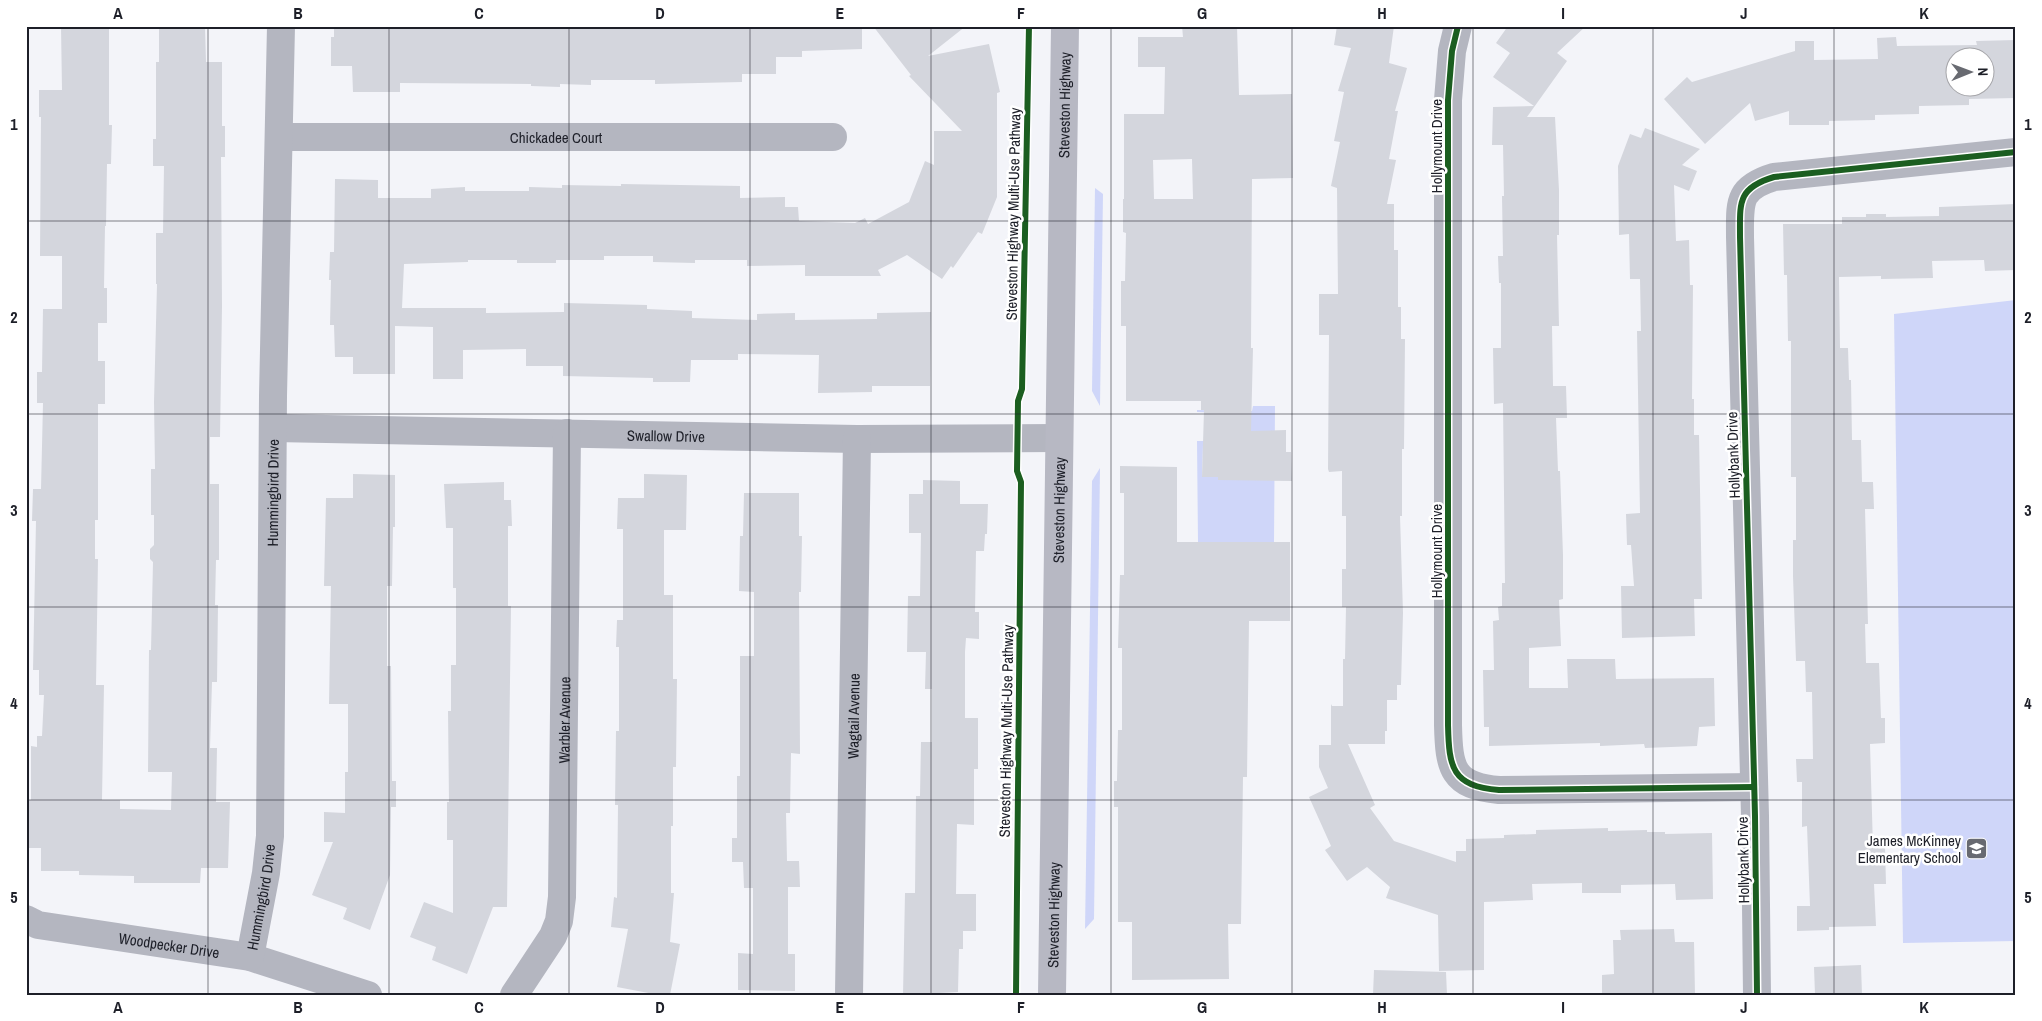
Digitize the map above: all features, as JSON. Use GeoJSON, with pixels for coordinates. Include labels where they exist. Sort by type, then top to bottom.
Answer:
{"type":"FeatureCollection","features":[{"type":"Feature","properties":{"kind":"main road","name":"Steveston Highway"},"geometry":{"type":"LineString","coordinates":[[1052,995],[1065,26]]}},
{"type":"Feature","properties":{"kind":"street","name":"Hummingbird Drive"},"geometry":{"type":"LineString","coordinates":[[250,957],[266,873],[270,836],[274,428],[281,26]]}},
{"type":"Feature","properties":{"kind":"street","name":"Hollymount Drive"},"geometry":{"type":"LineString","coordinates":[[1458,26],[1452,51],[1448,100],[1448,725],[1451,756],[1459,784],[1499,790],[1754,787]]}},
{"type":"Feature","properties":{"kind":"street","name":"Chickadee Court"},"geometry":{"type":"LineString","coordinates":[[280,137],[833,137]]}},
{"type":"Feature","properties":{"kind":"street","name":"Hollybank Drive"},"geometry":{"type":"LineString","coordinates":[[1757,995],[1754,787],[1740,237],[1742,202],[1748,190],[1758,182],[1774,176],[2016,152]]}},
{"type":"Feature","properties":{"kind":"street","name":"Swallow Drive"},"geometry":{"type":"LineString","coordinates":[[274,428],[857,438],[1058,438]]}},
{"type":"Feature","properties":{"kind":"street","name":"Warbler Avenue"},"geometry":{"type":"LineString","coordinates":[[514,995],[553,936],[559,921],[562,897],[567,433]]}},
{"type":"Feature","properties":{"kind":"street","name":"Wagtail Avenue"},"geometry":{"type":"LineString","coordinates":[[849,995],[857,438]]}},
{"type":"Feature","properties":{"kind":"street","name":"Woodpecker Drive"},"geometry":{"type":"LineString","coordinates":[[26,919],[38,925],[250,957],[368,995]]}},
{"type":"Feature","properties":{"kind":"shaded area"},"geometry":{"type":"Polygon","coordinates":[[[1095,188],[1103,194],[1100,406],[1092,391],[1095,188]]]}},
{"type":"Feature","properties":{"kind":"shaded area"},"geometry":{"type":"Polygon","coordinates":[[[2016,300],[2016,941],[1903,943],[1894,314],[2016,300]]]}},
{"type":"Feature","properties":{"kind":"shaded area"},"geometry":{"type":"Polygon","coordinates":[[[1253,406],[1275,406],[1274,542],[1198,542],[1197,441],[1219,441],[1219,445],[1203,445],[1202,477],[1218,477],[1224,413],[1197,412],[1197,410],[1252,411],[1253,406]]]}},
{"type":"Feature","properties":{"kind":"shaded area"},"geometry":{"type":"Polygon","coordinates":[[[1100,468],[1094,919],[1085,929],[1092,481],[1100,468]]]}},
{"type":"Feature","properties":{"kind":"building"},"geometry":{"type":"Polygon","coordinates":[[[61,26],[109,26],[109,125],[112,125],[111,164],[107,164],[105,226],[104,288],[107,288],[107,323],[98,323],[98,361],[105,361],[105,404],[98,404],[98,520],[95,520],[95,559],[98,559],[96,685],[104,685],[102,800],[120,800],[120,809],[171,810],[172,772],[148,772],[149,650],[151,650],[153,562],[150,559],[150,549],[154,545],[154,515],[151,515],[151,469],[155,469],[156,233],[163,233],[164,166],[153,166],[153,139],[156,139],[156,62],[159,62],[159,26],[205,26],[206,62],[222,62],[222,126],[225,126],[225,157],[221,157],[222,306],[220,437],[210,437],[210,484],[219,484],[219,560],[216,560],[215,605],[218,605],[217,682],[212,682],[210,748],[217,748],[216,802],[230,802],[228,868],[201,868],[200,883],[134,883],[134,876],[79,875],[79,871],[41,871],[41,848],[26,848],[26,800],[31,800],[31,746],[37,747],[37,736],[42,736],[44,695],[39,695],[39,670],[33,670],[36,521],[32,521],[33,489],[41,489],[43,403],[37,403],[37,372],[42,372],[43,309],[62,309],[62,256],[40,256],[41,117],[39,117],[39,90],[62,90],[61,26]]]}},
{"type":"Feature","properties":{"kind":"building"},"geometry":{"type":"Polygon","coordinates":[[[334,26],[862,26],[862,49],[802,51],[802,57],[776,57],[776,74],[742,74],[742,82],[655,84],[655,80],[591,80],[591,85],[560,84],[560,87],[531,86],[531,84],[400,83],[400,92],[353,92],[352,66],[331,66],[331,37],[334,37],[334,26]]]}},
{"type":"Feature","properties":{"kind":"building"},"geometry":{"type":"Polygon","coordinates":[[[873,26],[966,26],[928,56],[989,44],[1000,92],[997,93],[997,197],[982,234],[978,232],[953,268],[951,266],[942,279],[907,255],[878,270],[881,276],[805,276],[805,265],[747,266],[747,260],[695,260],[695,263],[653,262],[653,256],[604,256],[604,260],[556,260],[556,263],[517,263],[517,260],[468,260],[468,262],[404,264],[402,308],[486,308],[486,313],[564,312],[564,303],[647,305],[647,309],[692,311],[692,318],[757,320],[757,314],[795,313],[795,320],[877,319],[877,313],[931,312],[930,386],[872,386],[872,392],[818,393],[819,355],[738,354],[738,360],[691,360],[690,382],[653,382],[653,378],[563,376],[563,366],[526,366],[526,349],[463,350],[463,379],[433,379],[433,327],[395,326],[395,374],[353,374],[353,357],[335,357],[334,325],[330,325],[331,280],[329,280],[330,252],[334,252],[335,179],[378,180],[378,198],[431,198],[431,189],[465,187],[465,191],[529,191],[529,187],[562,188],[562,185],[740,186],[740,198],[785,197],[785,207],[798,207],[799,221],[855,223],[865,218],[868,224],[909,202],[925,161],[934,165],[934,131],[962,131],[909,76],[911,75],[873,26]]]}},
{"type":"Feature","properties":{"kind":"building"},"geometry":{"type":"Polygon","coordinates":[[[1182,26],[1237,26],[1239,95],[1292,94],[1293,178],[1252,179],[1251,348],[1253,348],[1251,431],[1286,430],[1286,452],[1291,452],[1292,481],[1218,480],[1218,477],[1202,477],[1204,410],[1201,410],[1201,401],[1126,401],[1126,326],[1121,326],[1121,281],[1125,281],[1126,233],[1123,232],[1124,114],[1164,114],[1165,67],[1138,67],[1138,37],[1183,37],[1182,26]],[[1192,159],[1153,160],[1154,199],[1193,199],[1192,159]]]}},
{"type":"Feature","properties":{"kind":"building"},"geometry":{"type":"Polygon","coordinates":[[[1337,26],[1394,26],[1389,63],[1407,68],[1395,111],[1398,111],[1389,159],[1396,160],[1387,204],[1394,204],[1394,250],[1398,250],[1398,307],[1401,307],[1401,339],[1405,339],[1404,449],[1402,449],[1402,516],[1400,516],[1403,613],[1401,685],[1397,685],[1397,700],[1387,700],[1385,744],[1348,744],[1375,805],[1370,808],[1394,841],[1456,862],[1456,851],[1466,851],[1466,839],[1504,838],[1504,835],[1536,834],[1536,830],[1608,828],[1608,831],[1647,830],[1647,832],[1665,832],[1665,834],[1712,833],[1713,899],[1676,900],[1675,884],[1621,885],[1621,893],[1582,893],[1582,883],[1532,884],[1533,900],[1484,902],[1484,970],[1439,971],[1438,915],[1386,898],[1390,887],[1367,867],[1347,881],[1325,850],[1331,846],[1309,797],[1328,788],[1319,767],[1319,745],[1331,745],[1331,704],[1332,706],[1343,706],[1343,659],[1345,659],[1346,607],[1342,607],[1342,569],[1346,569],[1346,516],[1342,516],[1342,471],[1329,472],[1328,469],[1329,335],[1319,335],[1319,294],[1338,294],[1337,188],[1331,186],[1340,142],[1334,141],[1344,92],[1338,91],[1351,48],[1334,45],[1337,26]]]}},
{"type":"Feature","properties":{"kind":"building"},"geometry":{"type":"Polygon","coordinates":[[[1508,26],[1586,26],[1557,53],[1567,61],[1527,117],[1555,117],[1559,190],[1559,235],[1557,235],[1559,326],[1552,326],[1553,386],[1566,386],[1567,418],[1556,418],[1563,555],[1563,599],[1559,600],[1561,646],[1529,648],[1529,688],[1568,688],[1567,659],[1615,659],[1616,679],[1714,678],[1715,726],[1699,727],[1697,746],[1645,748],[1644,744],[1600,746],[1600,743],[1489,746],[1489,727],[1484,727],[1483,670],[1494,670],[1493,621],[1499,620],[1498,607],[1502,606],[1502,583],[1505,583],[1503,403],[1494,404],[1493,348],[1501,348],[1501,283],[1499,283],[1498,256],[1503,256],[1503,145],[1492,145],[1493,107],[1534,106],[1493,77],[1510,53],[1496,43],[1508,26]]]}},
{"type":"Feature","properties":{"kind":"building"},"geometry":{"type":"Polygon","coordinates":[[[1896,37],[1897,46],[1977,45],[1976,41],[2016,40],[2016,98],[1969,99],[1969,105],[1919,106],[1919,114],[1875,115],[1875,120],[1829,121],[1829,125],[1789,125],[1789,111],[1755,121],[1750,103],[1705,144],[1664,99],[1687,77],[1692,82],[1795,51],[1795,41],[1814,41],[1814,60],[1878,59],[1877,38],[1896,37]]]}},
{"type":"Feature","properties":{"kind":"building"},"geometry":{"type":"Polygon","coordinates":[[[1645,128],[1700,149],[1682,165],[1697,171],[1689,191],[1674,185],[1676,241],[1689,240],[1690,285],[1693,285],[1692,399],[1694,399],[1694,435],[1699,435],[1702,599],[1694,599],[1695,636],[1622,638],[1621,586],[1634,586],[1631,545],[1627,545],[1626,514],[1640,513],[1637,331],[1641,331],[1640,279],[1630,279],[1629,234],[1619,235],[1618,166],[1630,134],[1641,138],[1645,128]]]}},
{"type":"Feature","properties":{"kind":"building"},"geometry":{"type":"Polygon","coordinates":[[[2016,204],[2016,270],[1985,271],[1984,260],[1932,261],[1933,278],[1881,279],[1881,276],[1839,277],[1840,348],[1848,348],[1849,380],[1851,380],[1852,440],[1861,440],[1862,482],[1873,482],[1874,509],[1865,509],[1868,624],[1865,624],[1866,663],[1879,663],[1881,718],[1885,718],[1885,743],[1870,744],[1873,848],[1885,848],[1886,884],[1874,884],[1876,926],[1829,927],[1829,930],[1797,931],[1797,906],[1810,906],[1807,826],[1802,827],[1802,782],[1797,782],[1796,759],[1813,759],[1812,692],[1806,692],[1805,661],[1796,661],[1793,540],[1796,540],[1796,477],[1791,477],[1791,341],[1788,341],[1787,275],[1784,275],[1783,224],[1842,224],[1842,217],[1866,217],[1866,214],[1886,214],[1886,217],[1939,216],[1939,207],[2016,204]]]}},
{"type":"Feature","properties":{"kind":"building"},"geometry":{"type":"Polygon","coordinates":[[[1120,466],[1177,467],[1177,542],[1290,542],[1290,621],[1249,621],[1247,777],[1243,777],[1241,924],[1228,924],[1229,979],[1132,980],[1132,922],[1118,922],[1118,807],[1114,807],[1114,781],[1117,781],[1118,730],[1122,730],[1122,648],[1118,648],[1120,575],[1124,575],[1124,493],[1120,493],[1120,466]]]}},
{"type":"Feature","properties":{"kind":"building"},"geometry":{"type":"Polygon","coordinates":[[[353,474],[395,475],[392,586],[387,586],[387,666],[391,666],[392,781],[396,781],[396,807],[391,807],[390,875],[370,930],[343,919],[347,908],[312,895],[333,842],[324,842],[324,812],[345,813],[345,772],[348,772],[348,704],[329,704],[331,586],[324,586],[326,498],[353,498],[353,474]]]}},
{"type":"Feature","properties":{"kind":"building"},"geometry":{"type":"Polygon","coordinates":[[[644,474],[687,475],[686,530],[664,530],[664,595],[673,595],[673,679],[677,679],[676,767],[673,767],[673,826],[671,826],[671,893],[674,893],[670,942],[680,944],[670,995],[659,995],[617,987],[628,929],[611,927],[614,897],[617,898],[618,805],[615,805],[616,731],[619,731],[619,647],[616,647],[617,620],[623,620],[623,529],[617,529],[618,498],[644,498],[644,474]]]}},
{"type":"Feature","properties":{"kind":"building"},"geometry":{"type":"Polygon","coordinates":[[[923,480],[960,481],[960,504],[988,504],[987,534],[985,534],[984,551],[976,551],[975,612],[979,612],[979,639],[966,638],[965,652],[965,718],[978,718],[978,769],[974,769],[974,825],[957,824],[956,894],[976,894],[976,931],[963,931],[963,949],[959,949],[958,992],[903,995],[905,893],[915,893],[916,796],[920,796],[921,742],[932,742],[932,689],[925,689],[926,652],[907,652],[908,596],[920,596],[921,533],[909,533],[909,494],[923,494],[923,480]]]}},
{"type":"Feature","properties":{"kind":"building"},"geometry":{"type":"Polygon","coordinates":[[[504,482],[504,500],[511,500],[512,526],[508,526],[508,606],[511,606],[507,907],[493,907],[467,974],[432,960],[436,947],[410,937],[424,902],[453,913],[453,840],[447,840],[447,802],[449,802],[448,711],[451,711],[451,665],[456,665],[456,588],[453,588],[453,528],[446,528],[444,484],[504,482]]]}},
{"type":"Feature","properties":{"kind":"building"},"geometry":{"type":"Polygon","coordinates":[[[744,493],[799,493],[799,536],[802,536],[801,592],[799,592],[800,754],[791,753],[790,813],[786,813],[787,861],[799,861],[800,887],[788,887],[788,954],[795,954],[795,991],[738,990],[738,953],[753,954],[753,888],[744,888],[743,862],[732,862],[732,838],[737,838],[737,776],[740,776],[740,656],[754,656],[754,592],[739,591],[740,536],[743,536],[744,493]]]}},
{"type":"Feature","properties":{"kind":"building"},"geometry":{"type":"Polygon","coordinates":[[[1674,929],[1675,942],[1694,942],[1695,995],[1602,995],[1602,975],[1614,974],[1613,940],[1621,940],[1620,930],[1674,929]]]}},
{"type":"Feature","properties":{"kind":"building"},"geometry":{"type":"Polygon","coordinates":[[[1861,965],[1862,995],[1815,995],[1814,967],[1861,965]]]}},
{"type":"Feature","properties":{"kind":"building"},"geometry":{"type":"Polygon","coordinates":[[[1374,970],[1446,972],[1447,995],[1373,995],[1374,970]]]}},
{"type":"Feature","properties":{"kind":"cycle path","name":"Steveston Highway Multi-Use Pathway"},"geometry":{"type":"LineString","coordinates":[[1016,995],[1021,482],[1017,471],[1018,401],[1022,389],[1029,26]]}},
{"type":"Feature","properties":{"kind":"cycle path"},"geometry":{"type":"LineString","coordinates":[[1458,26],[1452,51],[1448,100],[1448,725],[1452,763],[1462,779],[1483,788],[1499,790],[1754,787]]}},
{"type":"Feature","properties":{"kind":"cycle path"},"geometry":{"type":"LineString","coordinates":[[1757,995],[1755,816],[1740,237],[1740,215],[1743,198],[1753,186],[1774,177],[2016,152]]}},
{"type":"Feature","properties":{"kind":"place","name":"James McKinney Elementary School"},"geometry":{"type":"Point","coordinates":[1977,849]}}]}
